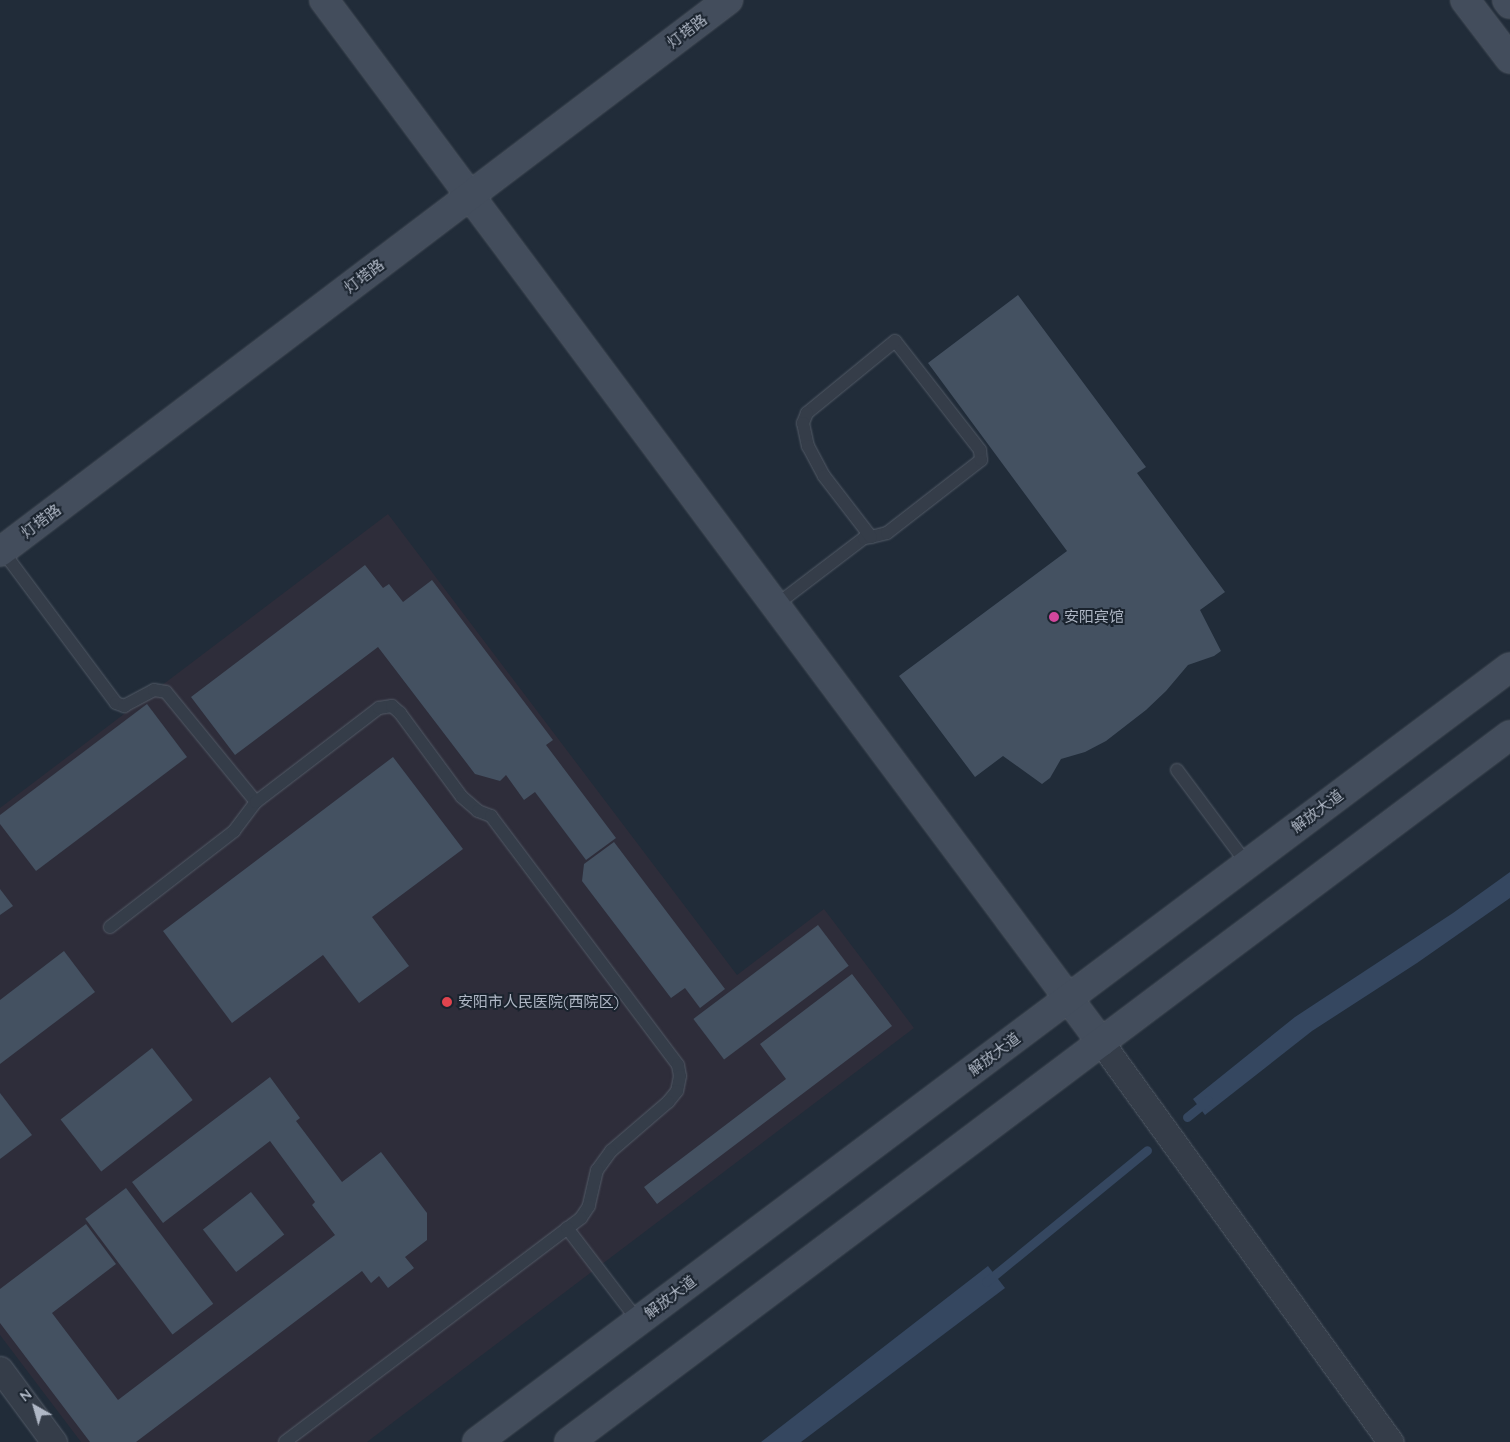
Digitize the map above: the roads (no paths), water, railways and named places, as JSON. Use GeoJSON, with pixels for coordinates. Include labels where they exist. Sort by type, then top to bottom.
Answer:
{"type":"FeatureCollection","features":[{"type":"Feature","properties":{"kind":"main road"},"geometry":{"type":"LineString","coordinates":[[324,0],[1101,1042]]}},
{"type":"Feature","properties":{"kind":"main road","name":"灯塔路"},"geometry":{"type":"LineString","coordinates":[[1,551],[728,0]]}},
{"type":"Feature","properties":{"kind":"main road"},"geometry":{"type":"LineString","coordinates":[[1465,0],[1510,59]]}},
{"type":"Feature","properties":{"kind":"main road"},"geometry":{"type":"LineString","coordinates":[[1507,0],[1510,4]]}},
{"type":"Feature","properties":{"kind":"main road","name":"解放大道"},"geometry":{"type":"LineString","coordinates":[[477,1442],[1510,667]]}},
{"type":"Feature","properties":{"kind":"main road"},"geometry":{"type":"LineString","coordinates":[[569,1442],[1510,735]]}},
{"type":"Feature","properties":{"kind":"street"},"geometry":{"type":"LineString","coordinates":[[1101,1042],[1391,1442]]}},
{"type":"Feature","properties":{"kind":"street"},"geometry":{"type":"LineString","coordinates":[[0,1369],[54,1442]]}},
{"type":"Feature","properties":{"kind":"lane"},"geometry":{"type":"LineString","coordinates":[[776,605],[864,538],[871,537],[887,533],[981,460],[980,450],[896,341],[807,413],[803,423],[808,446],[824,476],[871,537]]}},
{"type":"Feature","properties":{"kind":"lane"},"geometry":{"type":"LineString","coordinates":[[1,551],[116,703],[124,706],[154,690],[166,692],[256,802]]}},
{"type":"Feature","properties":{"kind":"lane"},"geometry":{"type":"LineString","coordinates":[[110,927],[234,831],[256,802],[378,708],[392,706],[400,713],[462,797],[478,811],[491,816],[678,1065],[680,1076],[677,1091],[668,1102],[610,1151],[597,1170],[591,1187],[589,1206],[581,1218],[285,1442]]}},
{"type":"Feature","properties":{"kind":"lane"},"geometry":{"type":"LineString","coordinates":[[1177,770],[1247,864]]}},
{"type":"Feature","properties":{"kind":"lane"},"geometry":{"type":"LineString","coordinates":[[567,1228],[638,1321]]}},
{"type":"Feature","properties":{"kind":"water"},"geometry":{"type":"Polygon","coordinates":[[[1510,872],[1510,898],[1417,963],[1312,1031],[1205,1115],[1193,1099],[1295,1017],[1453,913],[1510,872]]]}},
{"type":"Feature","properties":{"kind":"water"},"geometry":{"type":"Polygon","coordinates":[[[988,1266],[1005,1288],[801,1442],[761,1442],[988,1266]]]}},
{"type":"Feature","properties":{"kind":"waterway"},"geometry":{"type":"LineString","coordinates":[[1187,1117],[1208,1100]]}},
{"type":"Feature","properties":{"kind":"waterway"},"geometry":{"type":"LineString","coordinates":[[986,1282],[1147,1150]]}},
{"type":"Feature","properties":{"kind":"place","name":"安阳宾馆"},"geometry":{"type":"Point","coordinates":[1054,617]}},
{"type":"Feature","properties":{"kind":"place","name":"安阳市人民医院(西院区)"},"geometry":{"type":"Point","coordinates":[447,1002]}}]}
